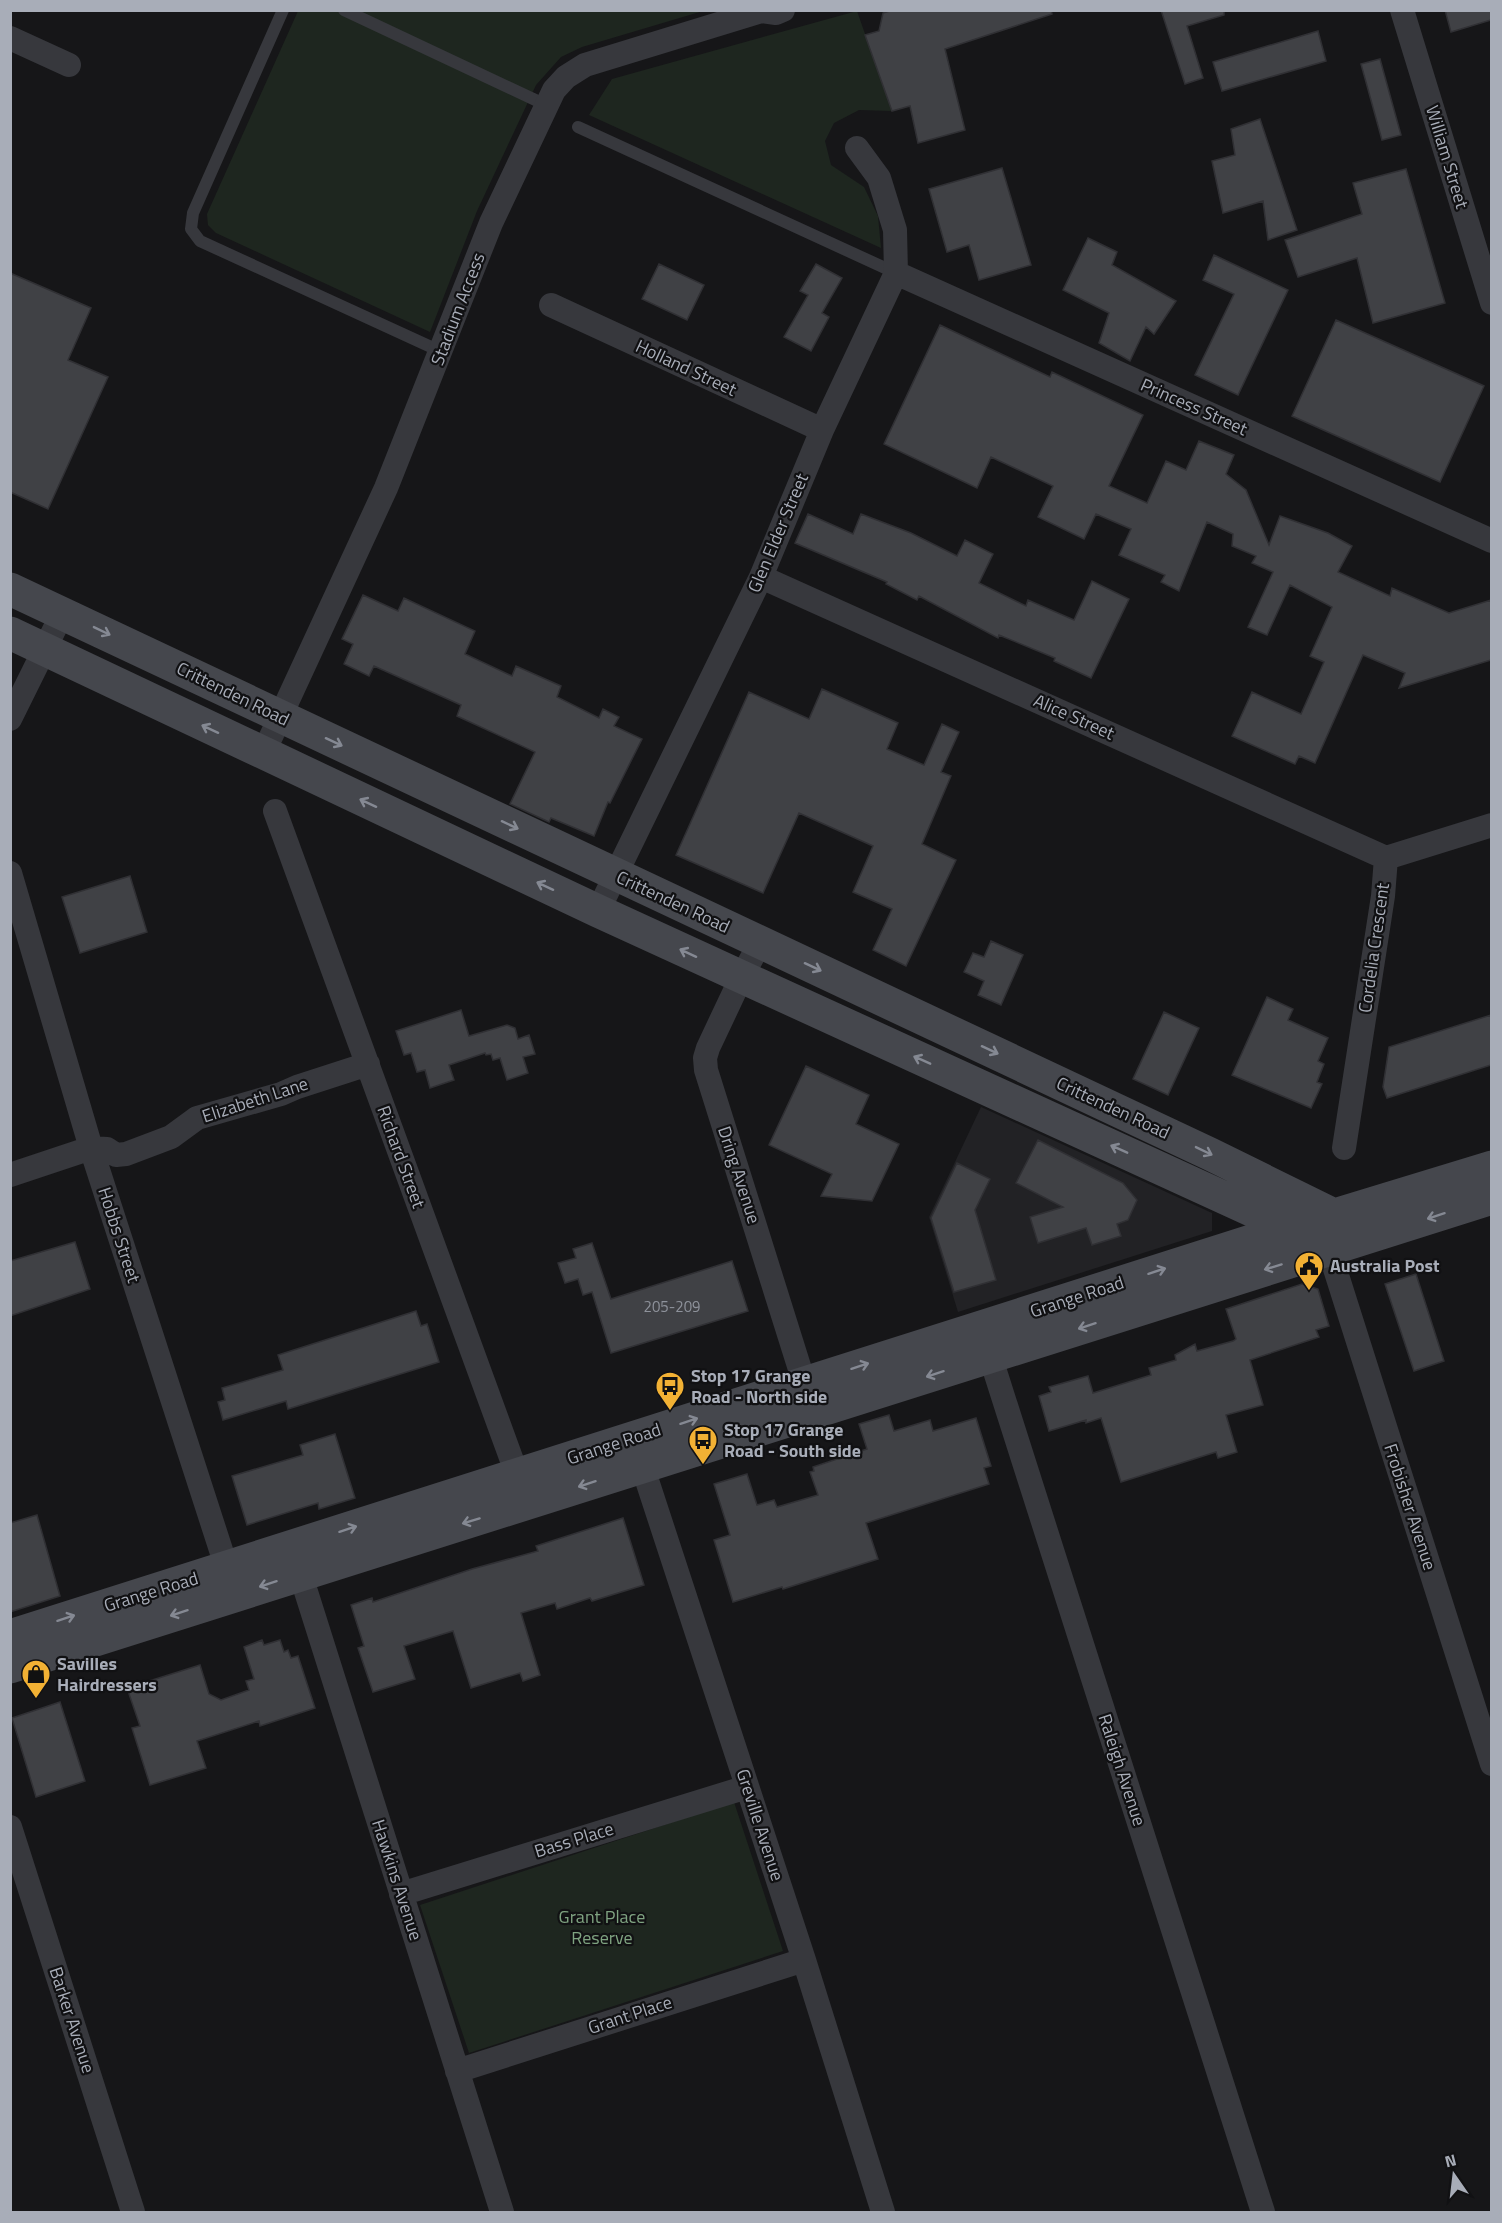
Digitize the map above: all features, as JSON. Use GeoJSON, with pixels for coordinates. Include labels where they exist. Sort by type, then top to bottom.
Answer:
{"type":"FeatureCollection","features":[{"type":"Feature","properties":{"kind":"main road","name":"Crittenden Road"},"geometry":{"type":"LineString","coordinates":[[10,589],[1210,1154],[1334,1215]]}},
{"type":"Feature","properties":{"kind":"main road","name":"Crittenden Road"},"geometry":{"type":"LineString","coordinates":[[10,633],[741,978],[1292,1228],[1329,1250]]}},
{"type":"Feature","properties":{"kind":"main road","name":"Grange Road"},"geometry":{"type":"LineString","coordinates":[[986,1342],[1217,1252],[1491,1167]]}},
{"type":"Feature","properties":{"kind":"main road","name":"Grange Road"},"geometry":{"type":"LineString","coordinates":[[10,1667],[231,1582],[638,1452],[986,1342],[1329,1250],[1491,1198]]}},
{"type":"Feature","properties":{"kind":"main road"},"geometry":{"type":"LineString","coordinates":[[1217,1252],[1237,1223],[1229,1199]]}},
{"type":"Feature","properties":{"kind":"main road"},"geometry":{"type":"LineString","coordinates":[[1329,1250],[1334,1215]]}},
{"type":"Feature","properties":{"kind":"main road","name":"Grange Road"},"geometry":{"type":"LineString","coordinates":[[10,1636],[231,1582]]}},
{"type":"Feature","properties":{"kind":"street","name":"Stadium Access"},"geometry":{"type":"LineString","coordinates":[[263,754],[386,488],[442,352],[491,223],[554,90],[566,77],[585,65],[761,11],[776,13],[783,10]]}},
{"type":"Feature","properties":{"kind":"street","name":"William Street"},"geometry":{"type":"LineString","coordinates":[[1402,10],[1491,303]]}},
{"type":"Feature","properties":{"kind":"street"},"geometry":{"type":"LineString","coordinates":[[10,38],[69,65]]}},
{"type":"Feature","properties":{"kind":"street","name":"Glen Elder Street"},"geometry":{"type":"LineString","coordinates":[[597,911],[761,577],[822,430],[896,273],[895,231],[889,209],[879,178],[857,148]]}},
{"type":"Feature","properties":{"kind":"street","name":"Princess Street"},"geometry":{"type":"LineString","coordinates":[[896,273],[1491,541]]}},
{"type":"Feature","properties":{"kind":"street","name":"Holland Street"},"geometry":{"type":"LineString","coordinates":[[550,305],[822,430]]}},
{"type":"Feature","properties":{"kind":"street","name":"Alice Street"},"geometry":{"type":"LineString","coordinates":[[761,577],[1386,858]]}},
{"type":"Feature","properties":{"kind":"street"},"geometry":{"type":"LineString","coordinates":[[10,719],[63,612]]}},
{"type":"Feature","properties":{"kind":"street","name":"Richard Street"},"geometry":{"type":"LineString","coordinates":[[276,811],[522,1489]]}},
{"type":"Feature","properties":{"kind":"street","name":"Cordelia Crescent"},"geometry":{"type":"LineString","coordinates":[[1344,1148],[1383,897],[1386,858],[1491,825]]}},
{"type":"Feature","properties":{"kind":"street","name":"Hobbs Street"},"geometry":{"type":"LineString","coordinates":[[10,873],[91,1148],[231,1582]]}},
{"type":"Feature","properties":{"kind":"street","name":"Dring Avenue"},"geometry":{"type":"LineString","coordinates":[[760,943],[708,1048],[705,1058],[706,1070],[809,1398]]}},
{"type":"Feature","properties":{"kind":"street","name":"Elizabeth Lane"},"geometry":{"type":"LineString","coordinates":[[91,1148],[107,1149],[116,1155],[126,1154],[171,1137],[197,1118],[281,1094],[368,1064]]}},
{"type":"Feature","properties":{"kind":"street"},"geometry":{"type":"LineString","coordinates":[[10,1175],[91,1148]]}},
{"type":"Feature","properties":{"kind":"street","name":"Frobisher Avenue"},"geometry":{"type":"LineString","coordinates":[[1329,1250],[1491,1764]]}},
{"type":"Feature","properties":{"kind":"street","name":"Raleigh Avenue"},"geometry":{"type":"LineString","coordinates":[[986,1342],[1263,2212]]}},
{"type":"Feature","properties":{"kind":"street","name":"Greville Avenue"},"geometry":{"type":"LineString","coordinates":[[638,1452],[804,1960],[883,2212]]}},
{"type":"Feature","properties":{"kind":"street","name":"Hawkins Avenue"},"geometry":{"type":"LineString","coordinates":[[297,1560],[502,2212]]}},
{"type":"Feature","properties":{"kind":"street","name":"Bass Place"},"geometry":{"type":"LineString","coordinates":[[401,1894],[747,1786]]}},
{"type":"Feature","properties":{"kind":"street","name":"Barker Avenue"},"geometry":{"type":"LineString","coordinates":[[10,1827],[133,2212]]}},
{"type":"Feature","properties":{"kind":"street","name":"Grant Place"},"geometry":{"type":"LineString","coordinates":[[457,2071],[804,1960]]}},
{"type":"Feature","properties":{"kind":"lane"},"geometry":{"type":"LineString","coordinates":[[283,10],[193,213],[191,229],[200,241],[442,352]]}},
{"type":"Feature","properties":{"kind":"lane"},"geometry":{"type":"LineString","coordinates":[[344,10],[546,105]]}},
{"type":"Feature","properties":{"kind":"lane"},"geometry":{"type":"LineString","coordinates":[[578,127],[896,273]]}},
{"type":"Feature","properties":{"kind":"shaded area"},"geometry":{"type":"Polygon","coordinates":[[[981,1107],[1212,1213],[1212,1231],[958,1312],[929,1217],[981,1107]]]}},
{"type":"Feature","properties":{"kind":"green space"},"geometry":{"type":"Polygon","coordinates":[[[298,11],[703,11],[582,47],[561,57],[536,85],[477,211],[430,332],[216,233],[208,225],[207,214],[298,11]]]}},
{"type":"Feature","properties":{"kind":"green space"},"geometry":{"type":"Polygon","coordinates":[[[857,11],[892,111],[859,110],[834,123],[825,141],[831,165],[864,187],[878,216],[881,248],[589,115],[612,79],[857,11]]]}},
{"type":"Feature","properties":{"kind":"green space","name":"Grant Place Reserve"},"geometry":{"type":"Polygon","coordinates":[[[734,1802],[783,1951],[469,2053],[420,1905],[734,1802]]]}},
{"type":"Feature","properties":{"kind":"building"},"geometry":{"type":"Polygon","coordinates":[[[893,10],[1051,10],[1052,14],[945,49],[965,130],[918,143],[910,106],[892,111],[865,35],[879,31],[883,13],[893,10]]]}},
{"type":"Feature","properties":{"kind":"building"},"geometry":{"type":"Polygon","coordinates":[[[1161,10],[1224,10],[1224,15],[1187,26],[1203,78],[1185,84],[1161,10]]]}},
{"type":"Feature","properties":{"kind":"building"},"geometry":{"type":"Polygon","coordinates":[[[1445,10],[1491,10],[1491,20],[1451,32],[1445,10]]]}},
{"type":"Feature","properties":{"kind":"building"},"geometry":{"type":"Polygon","coordinates":[[[1318,31],[1326,61],[1222,91],[1213,62],[1318,31]]]}},
{"type":"Feature","properties":{"kind":"building"},"geometry":{"type":"Polygon","coordinates":[[[1380,59],[1401,135],[1382,140],[1361,64],[1380,59]]]}},
{"type":"Feature","properties":{"kind":"building"},"geometry":{"type":"Polygon","coordinates":[[[1260,119],[1297,230],[1268,240],[1263,201],[1223,213],[1212,161],[1235,155],[1231,129],[1260,119]]]}},
{"type":"Feature","properties":{"kind":"building"},"geometry":{"type":"Polygon","coordinates":[[[1002,168],[1031,265],[979,280],[969,245],[947,252],[929,189],[1002,168]]]}},
{"type":"Feature","properties":{"kind":"building"},"geometry":{"type":"Polygon","coordinates":[[[1406,169],[1445,303],[1373,323],[1357,258],[1298,277],[1285,240],[1362,214],[1353,183],[1406,169]]]}},
{"type":"Feature","properties":{"kind":"building"},"geometry":{"type":"Polygon","coordinates":[[[1088,238],[1117,252],[1112,265],[1176,301],[1154,334],[1146,327],[1130,361],[1099,343],[1109,313],[1063,290],[1088,238]]]}},
{"type":"Feature","properties":{"kind":"building"},"geometry":{"type":"Polygon","coordinates":[[[1214,255],[1288,290],[1238,395],[1195,375],[1234,294],[1203,280],[1214,255]]]}},
{"type":"Feature","properties":{"kind":"building"},"geometry":{"type":"Polygon","coordinates":[[[659,264],[704,285],[687,320],[642,299],[659,264]]]}},
{"type":"Feature","properties":{"kind":"building"},"geometry":{"type":"Polygon","coordinates":[[[816,264],[842,278],[822,313],[829,317],[811,351],[784,337],[808,295],[800,291],[816,264]]]}},
{"type":"Feature","properties":{"kind":"building"},"geometry":{"type":"Polygon","coordinates":[[[10,273],[91,308],[68,360],[108,377],[48,509],[10,492],[10,273]]]}},
{"type":"Feature","properties":{"kind":"building"},"geometry":{"type":"Polygon","coordinates":[[[1336,320],[1484,386],[1440,482],[1292,416],[1336,320]]]}},
{"type":"Feature","properties":{"kind":"building"},"geometry":{"type":"Polygon","coordinates":[[[940,325],[1050,377],[1052,372],[1143,415],[1109,486],[1147,503],[1166,461],[1186,470],[1199,441],[1234,455],[1226,474],[1246,490],[1269,545],[1280,516],[1328,533],[1352,546],[1338,572],[1390,596],[1392,588],[1449,613],[1491,600],[1491,660],[1399,688],[1405,673],[1363,655],[1315,763],[1299,756],[1295,764],[1232,736],[1252,692],[1301,714],[1324,662],[1310,656],[1332,607],[1290,585],[1267,635],[1248,627],[1273,572],[1252,563],[1256,556],[1232,546],[1233,534],[1207,522],[1179,591],[1161,582],[1165,575],[1119,555],[1131,529],[1096,514],[1084,539],[1038,517],[1053,486],[991,457],[977,488],[884,444],[940,325]]]}},
{"type":"Feature","properties":{"kind":"building"},"geometry":{"type":"Polygon","coordinates":[[[808,514],[853,534],[861,514],[911,533],[957,556],[965,540],[993,554],[979,583],[1026,606],[1028,600],[1074,620],[1092,581],[1129,599],[1091,678],[1054,661],[1055,658],[999,635],[998,638],[919,596],[917,600],[886,584],[887,582],[795,543],[808,514]]]}},
{"type":"Feature","properties":{"kind":"building"},"geometry":{"type":"Polygon","coordinates":[[[363,595],[398,611],[404,598],[475,631],[465,654],[512,676],[516,666],[561,686],[557,697],[599,718],[603,709],[619,717],[614,726],[642,739],[610,803],[608,802],[594,836],[551,818],[549,822],[510,804],[535,752],[457,716],[461,705],[374,666],[369,676],[344,664],[353,644],[342,639],[363,595]]]}},
{"type":"Feature","properties":{"kind":"building"},"geometry":{"type":"Polygon","coordinates":[[[822,689],[898,723],[887,749],[924,765],[942,724],[959,732],[941,772],[951,776],[922,844],[956,860],[906,966],[873,950],[892,909],[853,892],[873,846],[799,813],[763,893],[676,855],[749,692],[809,719],[822,689]]]}},
{"type":"Feature","properties":{"kind":"building"},"geometry":{"type":"Polygon","coordinates":[[[130,876],[147,932],[80,953],[62,897],[130,876]]]}},
{"type":"Feature","properties":{"kind":"building"},"geometry":{"type":"Polygon","coordinates":[[[991,941],[1023,955],[1001,1005],[978,995],[984,981],[964,972],[973,953],[984,957],[991,941]]]}},
{"type":"Feature","properties":{"kind":"building"},"geometry":{"type":"Polygon","coordinates":[[[1267,997],[1293,1009],[1288,1020],[1328,1038],[1318,1061],[1324,1064],[1317,1082],[1322,1084],[1311,1108],[1232,1075],[1267,997]]]}},
{"type":"Feature","properties":{"kind":"building"},"geometry":{"type":"Polygon","coordinates":[[[461,1010],[469,1036],[507,1025],[515,1028],[518,1039],[529,1035],[535,1054],[523,1057],[528,1073],[507,1080],[500,1058],[493,1060],[491,1054],[486,1055],[485,1053],[449,1065],[454,1080],[430,1088],[425,1070],[417,1072],[411,1053],[404,1055],[396,1031],[461,1010]]]}},
{"type":"Feature","properties":{"kind":"building"},"geometry":{"type":"Polygon","coordinates":[[[1164,1012],[1199,1028],[1168,1095],[1133,1079],[1164,1012]]]}},
{"type":"Feature","properties":{"kind":"building"},"geometry":{"type":"Polygon","coordinates":[[[1491,1015],[1491,1065],[1387,1098],[1383,1087],[1389,1047],[1491,1015]]]}},
{"type":"Feature","properties":{"kind":"building"},"geometry":{"type":"Polygon","coordinates":[[[806,1066],[869,1095],[856,1124],[899,1144],[872,1201],[821,1196],[832,1174],[769,1145],[806,1066]]]}},
{"type":"Feature","properties":{"kind":"building"},"geometry":{"type":"Polygon","coordinates":[[[1038,1140],[1123,1183],[1137,1200],[1128,1220],[1117,1224],[1121,1236],[1092,1245],[1086,1228],[1038,1243],[1030,1217],[1063,1207],[1016,1183],[1038,1140]]]}},
{"type":"Feature","properties":{"kind":"building"},"geometry":{"type":"Polygon","coordinates":[[[957,1163],[990,1179],[975,1210],[996,1280],[954,1292],[931,1218],[957,1163]]]}},
{"type":"Feature","properties":{"kind":"building"},"geometry":{"type":"Polygon","coordinates":[[[75,1242],[90,1289],[10,1316],[10,1261],[75,1242]]]}},
{"type":"Feature","properties":{"kind":"building"},"geometry":{"type":"Polygon","coordinates":[[[592,1243],[611,1299],[732,1261],[748,1311],[611,1353],[592,1292],[583,1295],[578,1279],[565,1283],[558,1263],[576,1258],[573,1249],[592,1243]]]}},
{"type":"Feature","properties":{"kind":"building"},"geometry":{"type":"Polygon","coordinates":[[[1416,1274],[1444,1361],[1414,1371],[1385,1284],[1416,1274]]]}},
{"type":"Feature","properties":{"kind":"building"},"geometry":{"type":"Polygon","coordinates":[[[1302,1284],[1318,1289],[1329,1326],[1316,1330],[1319,1337],[1250,1360],[1263,1405],[1226,1415],[1237,1452],[1218,1458],[1216,1452],[1121,1482],[1101,1418],[1049,1431],[1039,1396],[1051,1392],[1049,1387],[1088,1376],[1093,1393],[1151,1375],[1149,1368],[1176,1360],[1175,1355],[1195,1344],[1197,1351],[1236,1339],[1226,1309],[1302,1284]]]}},
{"type":"Feature","properties":{"kind":"building"},"geometry":{"type":"Polygon","coordinates":[[[416,1311],[421,1326],[427,1324],[439,1362],[288,1409],[286,1401],[223,1420],[218,1402],[225,1400],[222,1388],[283,1370],[278,1355],[416,1311]]]}},
{"type":"Feature","properties":{"kind":"building"},"geometry":{"type":"Polygon","coordinates":[[[889,1415],[894,1431],[930,1420],[933,1431],[976,1418],[991,1466],[984,1468],[989,1484],[866,1523],[878,1559],[733,1602],[714,1540],[730,1535],[714,1484],[747,1474],[757,1505],[774,1500],[777,1507],[818,1495],[810,1472],[814,1471],[813,1467],[867,1449],[859,1424],[889,1415]]]}},
{"type":"Feature","properties":{"kind":"building"},"geometry":{"type":"Polygon","coordinates":[[[335,1434],[355,1498],[319,1509],[318,1503],[247,1525],[232,1476],[303,1455],[300,1445],[335,1434]]]}},
{"type":"Feature","properties":{"kind":"building"},"geometry":{"type":"Polygon","coordinates":[[[37,1515],[60,1596],[10,1612],[10,1523],[37,1515]]]}},
{"type":"Feature","properties":{"kind":"building"},"geometry":{"type":"Polygon","coordinates":[[[623,1518],[644,1585],[592,1601],[590,1598],[557,1609],[555,1603],[521,1613],[540,1675],[523,1681],[520,1673],[471,1688],[453,1631],[404,1646],[415,1679],[373,1692],[358,1648],[364,1646],[351,1605],[372,1598],[373,1602],[472,1569],[538,1551],[536,1546],[623,1518]]]}},
{"type":"Feature","properties":{"kind":"building"},"geometry":{"type":"Polygon","coordinates":[[[262,1640],[264,1645],[280,1640],[284,1652],[288,1650],[291,1658],[298,1656],[315,1708],[260,1726],[259,1721],[197,1741],[206,1768],[150,1785],[132,1728],[140,1726],[127,1688],[200,1665],[209,1694],[221,1700],[249,1690],[246,1681],[254,1679],[244,1647],[262,1640]]]}},
{"type":"Feature","properties":{"kind":"building"},"geometry":{"type":"Polygon","coordinates":[[[60,1702],[85,1781],[36,1797],[12,1718],[60,1702]]]}},
{"type":"Feature","properties":{"kind":"place","name":"Australia Post"},"geometry":{"type":"Point","coordinates":[1309,1292]}},
{"type":"Feature","properties":{"kind":"place","name":"Stop 17 Grange Road - North side"},"geometry":{"type":"Point","coordinates":[670,1412]}},
{"type":"Feature","properties":{"kind":"place","name":"Stop 17 Grange Road - South side"},"geometry":{"type":"Point","coordinates":[703,1466]}},
{"type":"Feature","properties":{"kind":"place","name":"Savilles Hairdressers"},"geometry":{"type":"Point","coordinates":[36,1700]}}]}
